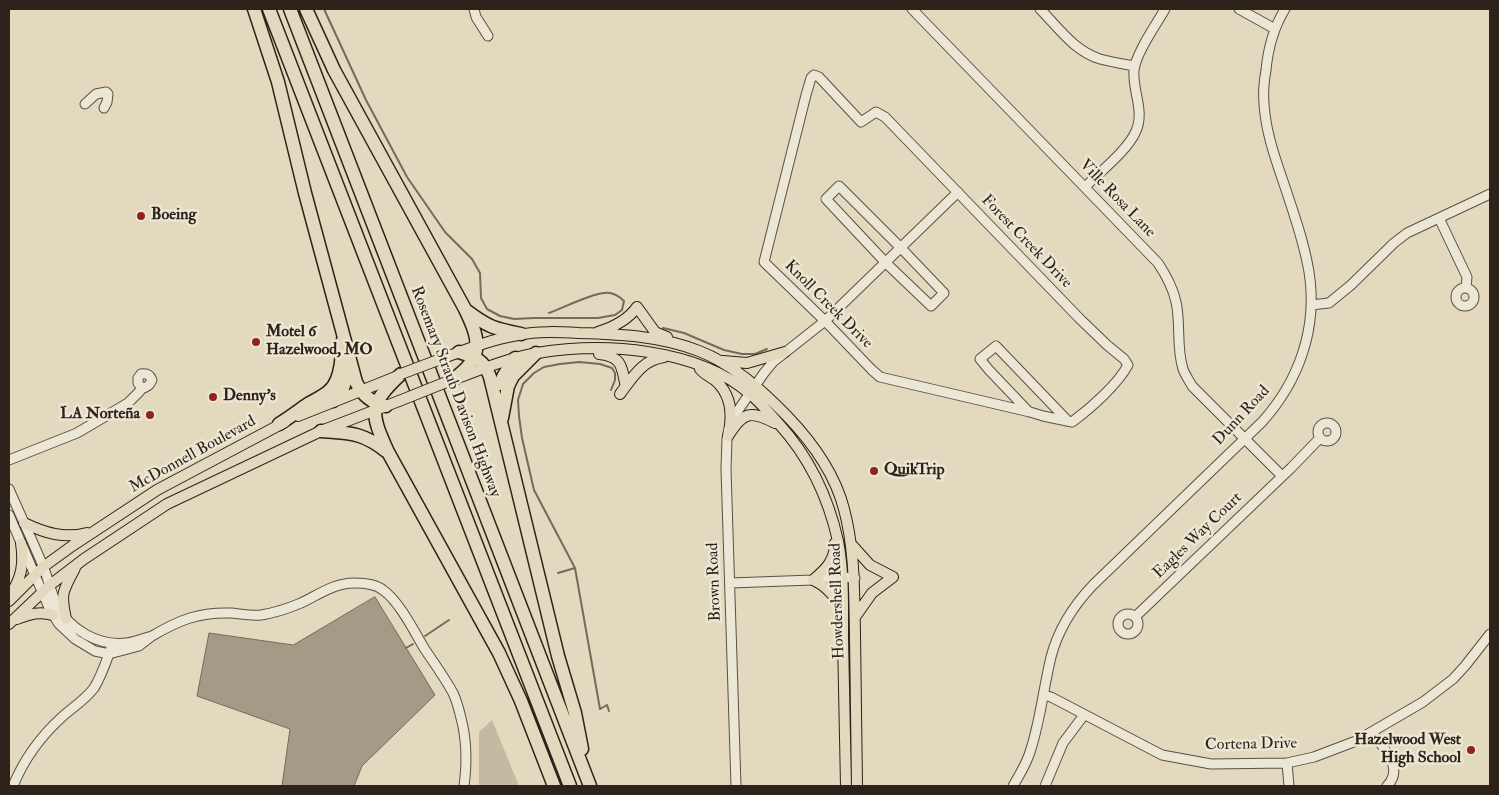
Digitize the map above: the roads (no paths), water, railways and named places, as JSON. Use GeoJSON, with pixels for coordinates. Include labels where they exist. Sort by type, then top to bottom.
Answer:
{"type":"FeatureCollection","features":[{"type":"Feature","properties":{"kind":"highway"},"geometry":{"type":"LineString","coordinates":[[254,9],[278,82],[356,382],[366,396],[380,406]]}},
{"type":"Feature","properties":{"kind":"highway"},"geometry":{"type":"LineString","coordinates":[[270,9],[570,786]]}},
{"type":"Feature","properties":{"kind":"highway","name":"Rosemary Straub Davison Highway"},"geometry":{"type":"LineString","coordinates":[[290,9],[589,785]]}},
{"type":"Feature","properties":{"kind":"highway"},"geometry":{"type":"LineString","coordinates":[[306,9],[334,70],[476,332],[475,351],[471,363],[454,379]]}},
{"type":"Feature","properties":{"kind":"highway"},"geometry":{"type":"LineString","coordinates":[[465,309],[491,327],[521,334]]}},
{"type":"Feature","properties":{"kind":"highway"},"geometry":{"type":"LineString","coordinates":[[279,424],[310,403],[321,398],[337,381],[344,333]]}},
{"type":"Feature","properties":{"kind":"highway"},"geometry":{"type":"LineString","coordinates":[[475,351],[490,377],[558,656],[575,713],[589,785]]}},
{"type":"Feature","properties":{"kind":"highway"},"geometry":{"type":"LineString","coordinates":[[459,352],[475,351]]}},
{"type":"Feature","properties":{"kind":"highway"},"geometry":{"type":"LineString","coordinates":[[501,425],[508,386],[513,376],[536,353]]}},
{"type":"Feature","properties":{"kind":"highway"},"geometry":{"type":"LineString","coordinates":[[496,404],[501,380],[515,358]]}},
{"type":"Feature","properties":{"kind":"highway"},"geometry":{"type":"LineString","coordinates":[[333,401],[343,388],[351,362]]}},
{"type":"Feature","properties":{"kind":"highway"},"geometry":{"type":"LineString","coordinates":[[395,379],[380,396],[380,406],[375,421],[377,429],[499,653],[521,700],[554,786]]}},
{"type":"Feature","properties":{"kind":"highway"},"geometry":{"type":"LineString","coordinates":[[321,432],[363,436],[388,452]]}},
{"type":"Feature","properties":{"kind":"main road"},"geometry":{"type":"LineString","coordinates":[[593,333],[620,323],[637,307],[655,332],[677,344]]}},
{"type":"Feature","properties":{"kind":"main road"},"geometry":{"type":"LineString","coordinates":[[475,351],[521,334],[541,332],[635,336],[677,344],[700,351],[728,366],[753,389]]}},
{"type":"Feature","properties":{"kind":"main road","name":"McDonnell Boulevard"},"geometry":{"type":"LineString","coordinates":[[10,623],[46,588],[76,565],[167,504],[380,406],[515,358],[561,350],[612,349],[673,357],[695,363],[753,389]]}},
{"type":"Feature","properties":{"kind":"main road"},"geometry":{"type":"LineString","coordinates":[[561,350],[575,354],[595,353],[609,355],[617,359],[623,369],[625,383]]}},
{"type":"Feature","properties":{"kind":"main road","name":"McDonnell Boulevard"},"geometry":{"type":"LineString","coordinates":[[9,601],[43,567],[156,490],[279,424],[459,352]]}},
{"type":"Feature","properties":{"kind":"main road"},"geometry":{"type":"LineString","coordinates":[[715,359],[747,363],[785,352]]}},
{"type":"Feature","properties":{"kind":"main road"},"geometry":{"type":"LineString","coordinates":[[620,394],[645,363],[655,358],[673,357]]}},
{"type":"Feature","properties":{"kind":"main road"},"geometry":{"type":"LineString","coordinates":[[695,363],[702,372],[715,380],[723,388],[728,397],[730,406],[729,431]]}},
{"type":"Feature","properties":{"kind":"main road","name":"Howdershell Road"},"geometry":{"type":"LineString","coordinates":[[753,389],[805,458],[824,491],[835,528],[842,577],[846,786]]}},
{"type":"Feature","properties":{"kind":"main road","name":"Howdershell Road"},"geometry":{"type":"LineString","coordinates":[[753,389],[769,397],[798,427],[824,463],[835,483],[844,507],[852,545],[855,578],[857,786]]}},
{"type":"Feature","properties":{"kind":"main road"},"geometry":{"type":"LineString","coordinates":[[729,431],[739,420],[750,414],[764,417],[782,428]]}},
{"type":"Feature","properties":{"kind":"main road"},"geometry":{"type":"LineString","coordinates":[[24,524],[43,532],[62,536],[78,536],[93,532]]}},
{"type":"Feature","properties":{"kind":"main road"},"geometry":{"type":"LineString","coordinates":[[835,528],[835,547],[831,559],[826,569],[813,580],[822,584],[832,594],[843,613]]}},
{"type":"Feature","properties":{"kind":"main road"},"geometry":{"type":"LineString","coordinates":[[9,601],[23,567],[21,543]]}},
{"type":"Feature","properties":{"kind":"main road"},"geometry":{"type":"LineString","coordinates":[[852,545],[870,565],[893,577],[872,593],[854,617]]}},
{"type":"Feature","properties":{"kind":"main road"},"geometry":{"type":"LineString","coordinates":[[66,619],[62,604],[63,592],[76,565]]}},
{"type":"Feature","properties":{"kind":"main road"},"geometry":{"type":"LineString","coordinates":[[10,623],[28,614],[39,612],[53,615]]}},
{"type":"Feature","properties":{"kind":"street"},"geometry":{"type":"LineString","coordinates":[[474,9],[476,17],[488,36]]}},
{"type":"Feature","properties":{"kind":"street","name":"Ville Rosa Lane"},"geometry":{"type":"LineString","coordinates":[[912,9],[1158,263],[1166,276],[1176,301],[1180,331],[1179,346],[1184,370],[1192,386],[1245,438]]}},
{"type":"Feature","properties":{"kind":"street"},"geometry":{"type":"LineString","coordinates":[[1040,9],[1076,46],[1087,53],[1099,58],[1135,66]]}},
{"type":"Feature","properties":{"kind":"street"},"geometry":{"type":"LineString","coordinates":[[1085,187],[1132,139],[1140,121],[1135,91],[1135,66],[1138,56],[1165,9]]}},
{"type":"Feature","properties":{"kind":"street"},"geometry":{"type":"LineString","coordinates":[[1239,9],[1275,29]]}},
{"type":"Feature","properties":{"kind":"street","name":"Dunn Road"},"geometry":{"type":"LineString","coordinates":[[1013,786],[1028,755],[1044,695],[1051,656],[1066,620],[1082,597],[1272,410],[1297,371],[1306,342],[1311,306],[1309,272],[1305,250],[1269,137],[1263,101],[1267,57],[1275,29],[1285,9]]}},
{"type":"Feature","properties":{"kind":"street","name":"Forest Creek Drive"},"geometry":{"type":"LineString","coordinates":[[814,74],[861,122],[876,112],[885,117],[1020,258],[1124,359],[1128,365],[1122,376],[1083,414],[1072,422],[1067,420]]}},
{"type":"Feature","properties":{"kind":"street","name":"Knoll Creek Drive"},"geometry":{"type":"LineString","coordinates":[[814,74],[806,95],[764,262],[880,377],[1030,412]]}},
{"type":"Feature","properties":{"kind":"street"},"geometry":{"type":"LineString","coordinates":[[85,104],[96,94],[106,92],[108,97],[104,108]]}},
{"type":"Feature","properties":{"kind":"street"},"geometry":{"type":"LineString","coordinates":[[839,186],[901,248],[944,293],[931,306],[886,263],[826,199],[839,186]]}},
{"type":"Feature","properties":{"kind":"street","name":"Brown Road"},"geometry":{"type":"LineString","coordinates":[[736,786],[726,469],[729,431],[739,409],[773,362],[825,321],[958,192]]}},
{"type":"Feature","properties":{"kind":"street"},"geometry":{"type":"LineString","coordinates":[[1311,306],[1329,303],[1407,233],[1490,194]]}},
{"type":"Feature","properties":{"kind":"street"},"geometry":{"type":"LineString","coordinates":[[1439,218],[1466,277],[1466,288]]}},
{"type":"Feature","properties":{"kind":"street"},"geometry":{"type":"LineString","coordinates":[[996,346],[1067,420],[1030,412],[980,359],[996,346]]}},
{"type":"Feature","properties":{"kind":"street"},"geometry":{"type":"LineString","coordinates":[[9,460],[78,433],[128,403],[140,392],[142,387]]}},
{"type":"Feature","properties":{"kind":"street"},"geometry":{"type":"LineString","coordinates":[[1245,438],[1282,476]]}},
{"type":"Feature","properties":{"kind":"street","name":"Eagles Way Court"},"geometry":{"type":"LineString","coordinates":[[1135,617],[1320,438]]}},
{"type":"Feature","properties":{"kind":"street"},"geometry":{"type":"LineString","coordinates":[[9,489],[43,567],[53,615],[59,624],[75,639],[95,651],[109,654],[139,646],[180,620],[197,616],[230,613],[260,615],[282,610],[338,585],[352,583],[368,584],[382,589],[395,602],[453,694],[466,745],[464,786]]}},
{"type":"Feature","properties":{"kind":"street"},"geometry":{"type":"LineString","coordinates":[[9,516],[35,575],[46,588],[66,619],[80,632],[101,641],[112,643],[127,643],[152,636]]}},
{"type":"Feature","properties":{"kind":"street"},"geometry":{"type":"LineString","coordinates":[[730,583],[842,577],[855,578]]}},
{"type":"Feature","properties":{"kind":"street","name":"Cortena Drive"},"geometry":{"type":"LineString","coordinates":[[1044,695],[1162,755],[1211,764],[1287,763],[1334,750],[1372,732],[1423,702],[1438,692],[1465,666],[1490,634]]}},
{"type":"Feature","properties":{"kind":"street"},"geometry":{"type":"LineString","coordinates":[[13,786],[30,753],[46,732],[81,703],[93,689],[104,670],[112,643]]}},
{"type":"Feature","properties":{"kind":"street"},"geometry":{"type":"LineString","coordinates":[[1045,786],[1063,743],[1084,715]]}},
{"type":"Feature","properties":{"kind":"street"},"geometry":{"type":"LineString","coordinates":[[1372,732],[1395,766],[1395,775],[1387,786]]}},
{"type":"Feature","properties":{"kind":"street"},"geometry":{"type":"LineString","coordinates":[[1287,763],[1289,786]]}},
{"type":"Feature","properties":{"kind":"waterway"},"geometry":{"type":"LineString","coordinates":[[324,9],[366,100],[407,177],[445,232],[472,259],[480,273],[481,298],[487,309],[500,316],[514,319],[598,318],[615,315],[622,310],[624,301],[614,294],[604,293],[588,297],[549,313]]}},
{"type":"Feature","properties":{"kind":"waterway"},"geometry":{"type":"LineString","coordinates":[[663,328],[684,333],[724,350],[742,354],[755,354],[767,349]]}},
{"type":"Feature","properties":{"kind":"waterway"},"geometry":{"type":"LineString","coordinates":[[609,711],[607,705],[600,709],[575,568],[534,490],[522,438],[518,400],[523,384],[534,373],[544,367],[560,364],[579,362],[600,364],[612,368],[615,373],[615,380],[611,390]]}},
{"type":"Feature","properties":{"kind":"waterway"},"geometry":{"type":"LineString","coordinates":[[558,573],[575,568]]}},
{"type":"Feature","properties":{"kind":"waterway"},"geometry":{"type":"LineString","coordinates":[[425,636],[449,620]]}},
{"type":"Feature","properties":{"kind":"waterway"},"geometry":{"type":"LineString","coordinates":[[406,648],[413,644]]}},
{"type":"Feature","properties":{"kind":"place","name":"Boeing"},"geometry":{"type":"Point","coordinates":[141,216]}},
{"type":"Feature","properties":{"kind":"place","name":"Motel 6 Hazelwood, MO"},"geometry":{"type":"Point","coordinates":[256,342]}},
{"type":"Feature","properties":{"kind":"place","name":"Denny's"},"geometry":{"type":"Point","coordinates":[213,397]}},
{"type":"Feature","properties":{"kind":"place","name":"LA Norteña"},"geometry":{"type":"Point","coordinates":[150,415]}},
{"type":"Feature","properties":{"kind":"place","name":"QuikTrip"},"geometry":{"type":"Point","coordinates":[874,471]}},
{"type":"Feature","properties":{"kind":"place","name":"Hazelwood West High School"},"geometry":{"type":"Point","coordinates":[1471,750]}}]}
